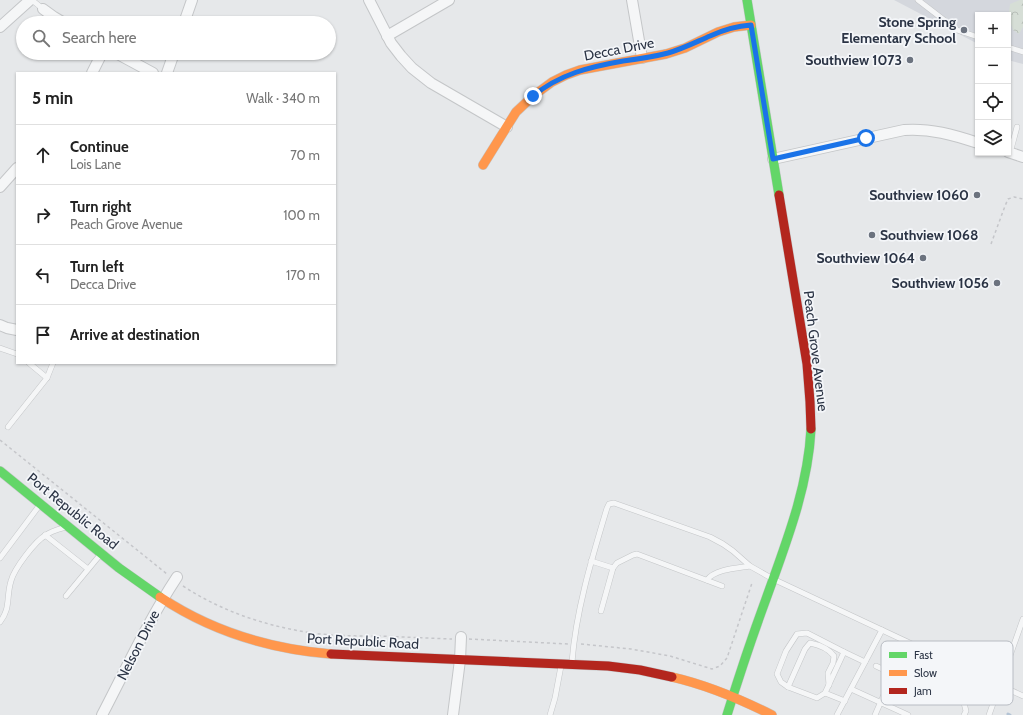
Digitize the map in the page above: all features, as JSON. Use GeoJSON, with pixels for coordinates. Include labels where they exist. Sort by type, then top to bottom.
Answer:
{"type":"FeatureCollection","features":[{"type":"Feature","properties":{"kind":"main road","name":"Peach Grove Avenue"},"geometry":{"type":"LineString","coordinates":[[727,715],[797,509],[810,450],[811,419],[811,402],[807,367],[746,0]]}},
{"type":"Feature","properties":{"kind":"main road","name":"Decca Drive"},"geometry":{"type":"LineString","coordinates":[[483,165],[516,112],[539,91],[559,79],[580,70],[657,56],[676,51],[718,32],[734,27],[751,25]]}},
{"type":"Feature","properties":{"kind":"main road","name":"Port Republic Road"},"geometry":{"type":"LineString","coordinates":[[0,471],[138,582],[163,599],[185,612],[222,630],[250,640],[282,648],[330,654],[608,666],[631,669],[660,674],[711,688],[772,715]]}},
{"type":"Feature","properties":{"kind":"street"},"geometry":{"type":"LineString","coordinates":[[0,28],[31,0]]}},
{"type":"Feature","properties":{"kind":"street"},"geometry":{"type":"LineString","coordinates":[[186,16],[192,0]]}},
{"type":"Feature","properties":{"kind":"street"},"geometry":{"type":"LineString","coordinates":[[369,0],[387,36],[401,56],[418,73],[431,83],[507,127]]}},
{"type":"Feature","properties":{"kind":"street"},"geometry":{"type":"LineString","coordinates":[[387,36],[449,0]]}},
{"type":"Feature","properties":{"kind":"street"},"geometry":{"type":"LineString","coordinates":[[632,0],[642,58]]}},
{"type":"Feature","properties":{"kind":"street"},"geometry":{"type":"LineString","coordinates":[[43,9],[53,16]]}},
{"type":"Feature","properties":{"kind":"street"},"geometry":{"type":"LineString","coordinates":[[92,72],[98,60]]}},
{"type":"Feature","properties":{"kind":"street"},"geometry":{"type":"LineString","coordinates":[[129,60],[151,72]]}},
{"type":"Feature","properties":{"kind":"street"},"geometry":{"type":"LineString","coordinates":[[167,72],[172,60]]}},
{"type":"Feature","properties":{"kind":"street"},"geometry":{"type":"LineString","coordinates":[[773,159],[897,131],[908,130],[945,132],[975,141]]}},
{"type":"Feature","properties":{"kind":"street"},"geometry":{"type":"LineString","coordinates":[[1011,154],[1023,157]]}},
{"type":"Feature","properties":{"kind":"street"},"geometry":{"type":"LineString","coordinates":[[0,187],[16,169]]}},
{"type":"Feature","properties":{"kind":"street"},"geometry":{"type":"LineString","coordinates":[[0,325],[16,330]]}},
{"type":"Feature","properties":{"kind":"street","name":"Nelson Drive"},"geometry":{"type":"LineString","coordinates":[[102,715],[142,635],[177,577]]}},
{"type":"Feature","properties":{"kind":"street"},"geometry":{"type":"LineString","coordinates":[[453,715],[460,660],[466,638]]}},
{"type":"Feature","properties":{"kind":"lane"},"geometry":{"type":"LineString","coordinates":[[31,0],[43,9]]}},
{"type":"Feature","properties":{"kind":"lane"},"geometry":{"type":"LineString","coordinates":[[918,0],[957,30],[975,36]]}},
{"type":"Feature","properties":{"kind":"lane"},"geometry":{"type":"LineString","coordinates":[[1011,48],[1023,52]]}},
{"type":"Feature","properties":{"kind":"lane"},"geometry":{"type":"LineString","coordinates":[[1011,146],[1017,126]]}},
{"type":"Feature","properties":{"kind":"lane"},"geometry":{"type":"LineString","coordinates":[[0,348],[16,354]]}},
{"type":"Feature","properties":{"kind":"lane"},"geometry":{"type":"LineString","coordinates":[[30,364],[47,378]]}},
{"type":"Feature","properties":{"kind":"lane"},"geometry":{"type":"LineString","coordinates":[[8,427],[47,378],[53,364]]}},
{"type":"Feature","properties":{"kind":"lane"},"geometry":{"type":"LineString","coordinates":[[572,665],[574,644],[592,561],[607,508],[609,504],[614,503],[710,537],[723,544],[750,566],[773,580],[906,641]]}},
{"type":"Feature","properties":{"kind":"lane"},"geometry":{"type":"LineString","coordinates":[[0,558],[41,504]]}},
{"type":"Feature","properties":{"kind":"lane"},"geometry":{"type":"LineString","coordinates":[[0,622],[6,611],[10,583],[19,563],[45,535],[69,526]]}},
{"type":"Feature","properties":{"kind":"lane"},"geometry":{"type":"LineString","coordinates":[[45,535],[88,569]]}},
{"type":"Feature","properties":{"kind":"lane"},"geometry":{"type":"LineString","coordinates":[[66,596],[102,553]]}},
{"type":"Feature","properties":{"kind":"lane"},"geometry":{"type":"LineString","coordinates":[[601,611],[613,568],[617,563],[637,554],[722,586]]}},
{"type":"Feature","properties":{"kind":"lane"},"geometry":{"type":"LineString","coordinates":[[592,561],[613,568]]}},
{"type":"Feature","properties":{"kind":"lane"},"geometry":{"type":"LineString","coordinates":[[707,580],[721,572],[750,566]]}},
{"type":"Feature","properties":{"kind":"lane"},"geometry":{"type":"LineString","coordinates":[[1013,647],[1023,618]]}},
{"type":"Feature","properties":{"kind":"lane"},"geometry":{"type":"LineString","coordinates":[[837,715],[882,630]]}},
{"type":"Feature","properties":{"kind":"lane"},"geometry":{"type":"LineString","coordinates":[[844,652],[825,693],[817,698],[788,687],[781,682],[776,674],[786,651],[796,634],[808,633],[865,662]]}},
{"type":"Feature","properties":{"kind":"lane"},"geometry":{"type":"LineString","coordinates":[[788,687],[805,649],[810,643],[818,644],[830,651],[834,656],[833,663],[828,673],[829,686]]}},
{"type":"Feature","properties":{"kind":"lane"},"geometry":{"type":"LineString","coordinates":[[550,715],[555,698],[561,665]]}},
{"type":"Feature","properties":{"kind":"lane"},"geometry":{"type":"LineString","coordinates":[[876,666],[881,668]]}},
{"type":"Feature","properties":{"kind":"lane"},"geometry":{"type":"LineString","coordinates":[[851,689],[880,702],[874,715]]}},
{"type":"Feature","properties":{"kind":"lane"},"geometry":{"type":"LineString","coordinates":[[1013,691],[1023,696]]}},
{"type":"Feature","properties":{"kind":"lane"},"geometry":{"type":"LineString","coordinates":[[825,693],[845,701]]}},
{"type":"Feature","properties":{"kind":"lane"},"geometry":{"type":"LineString","coordinates":[[886,705],[908,715]]}},
{"type":"Feature","properties":{"kind":"lane"},"geometry":{"type":"LineString","coordinates":[[964,705],[966,711],[964,715]]}},
{"type":"Feature","properties":{"kind":"lane"},"geometry":{"type":"LineString","coordinates":[[989,715],[993,705]]}},
{"type":"Feature","properties":{"kind":"path"},"geometry":{"type":"LineString","coordinates":[[991,244],[1008,199],[1014,197],[1023,199]]}},
{"type":"Feature","properties":{"kind":"path"},"geometry":{"type":"LineString","coordinates":[[0,440],[166,573]]}},
{"type":"Feature","properties":{"kind":"path"},"geometry":{"type":"LineString","coordinates":[[592,645],[631,649],[670,656],[712,669],[720,666],[727,658],[752,583]]}},
{"type":"Feature","properties":{"kind":"path"},"geometry":{"type":"LineString","coordinates":[[184,586],[218,605],[245,617],[299,631],[322,634],[450,639]]}},
{"type":"Feature","properties":{"kind":"path"},"geometry":{"type":"LineString","coordinates":[[466,638],[566,643]]}},
{"type":"Feature","properties":{"kind":"shaded area","name":"Stone Spring Elementary School"},"geometry":{"type":"Polygon","coordinates":[[[894,0],[1023,0],[1023,64],[1011,61],[1011,12],[975,12],[975,42],[894,0]]]}},
{"type":"Feature","properties":{"kind":"green space"},"geometry":{"type":"Polygon","coordinates":[[[1023,0],[1023,27],[1019,34],[1013,30],[1011,24],[1011,12],[1009,12],[1010,4],[1023,0]]]}},
{"type":"Feature","properties":{"kind":"traffic: fast"},"geometry":{"type":"LineString","coordinates":[[747,0],[779,195]]}},
{"type":"Feature","properties":{"kind":"traffic: fast"},"geometry":{"type":"LineString","coordinates":[[727,715],[795,515],[806,473],[811,429]]}},
{"type":"Feature","properties":{"kind":"traffic: fast"},"geometry":{"type":"LineString","coordinates":[[0,471],[119,568],[160,597]]}},
{"type":"Feature","properties":{"kind":"traffic: slow"},"geometry":{"type":"LineString","coordinates":[[483,165],[516,112],[533,96],[552,82],[580,70],[666,54],[685,48],[718,32],[734,27],[751,25]]}},
{"type":"Feature","properties":{"kind":"traffic: slow"},"geometry":{"type":"LineString","coordinates":[[160,597],[200,620],[221,629],[264,643],[309,652],[331,654]]}},
{"type":"Feature","properties":{"kind":"traffic: slow"},"geometry":{"type":"LineString","coordinates":[[672,677],[723,693],[772,715]]}},
{"type":"Feature","properties":{"kind":"traffic: jam"},"geometry":{"type":"LineString","coordinates":[[779,195],[807,364],[811,429]]}},
{"type":"Feature","properties":{"kind":"traffic: jam"},"geometry":{"type":"LineString","coordinates":[[331,654],[608,666],[640,670],[672,677]]}},
{"type":"Feature","properties":{"kind":"place","name":"Stone Spring Elementary School"},"geometry":{"type":"Point","coordinates":[964,30]}},
{"type":"Feature","properties":{"kind":"place","name":"Southview 1073"},"geometry":{"type":"Point","coordinates":[910,60]}},
{"type":"Feature","properties":{"kind":"place","name":"Southview 1060"},"geometry":{"type":"Point","coordinates":[977,195]}},
{"type":"Feature","properties":{"kind":"place","name":"Southview 1068"},"geometry":{"type":"Point","coordinates":[872,235]}},
{"type":"Feature","properties":{"kind":"place","name":"Southview 1064"},"geometry":{"type":"Point","coordinates":[923,258]}},
{"type":"Feature","properties":{"kind":"place","name":"Southview 1056"},"geometry":{"type":"Point","coordinates":[997,283]}},
{"type":"Feature","properties":{"kind":"route"},"geometry":{"type":"LineString","coordinates":[[533,96],[552,82],[580,70],[666,54],[684,48],[718,32],[734,27],[751,25],[773,159],[866,138]]}}]}
